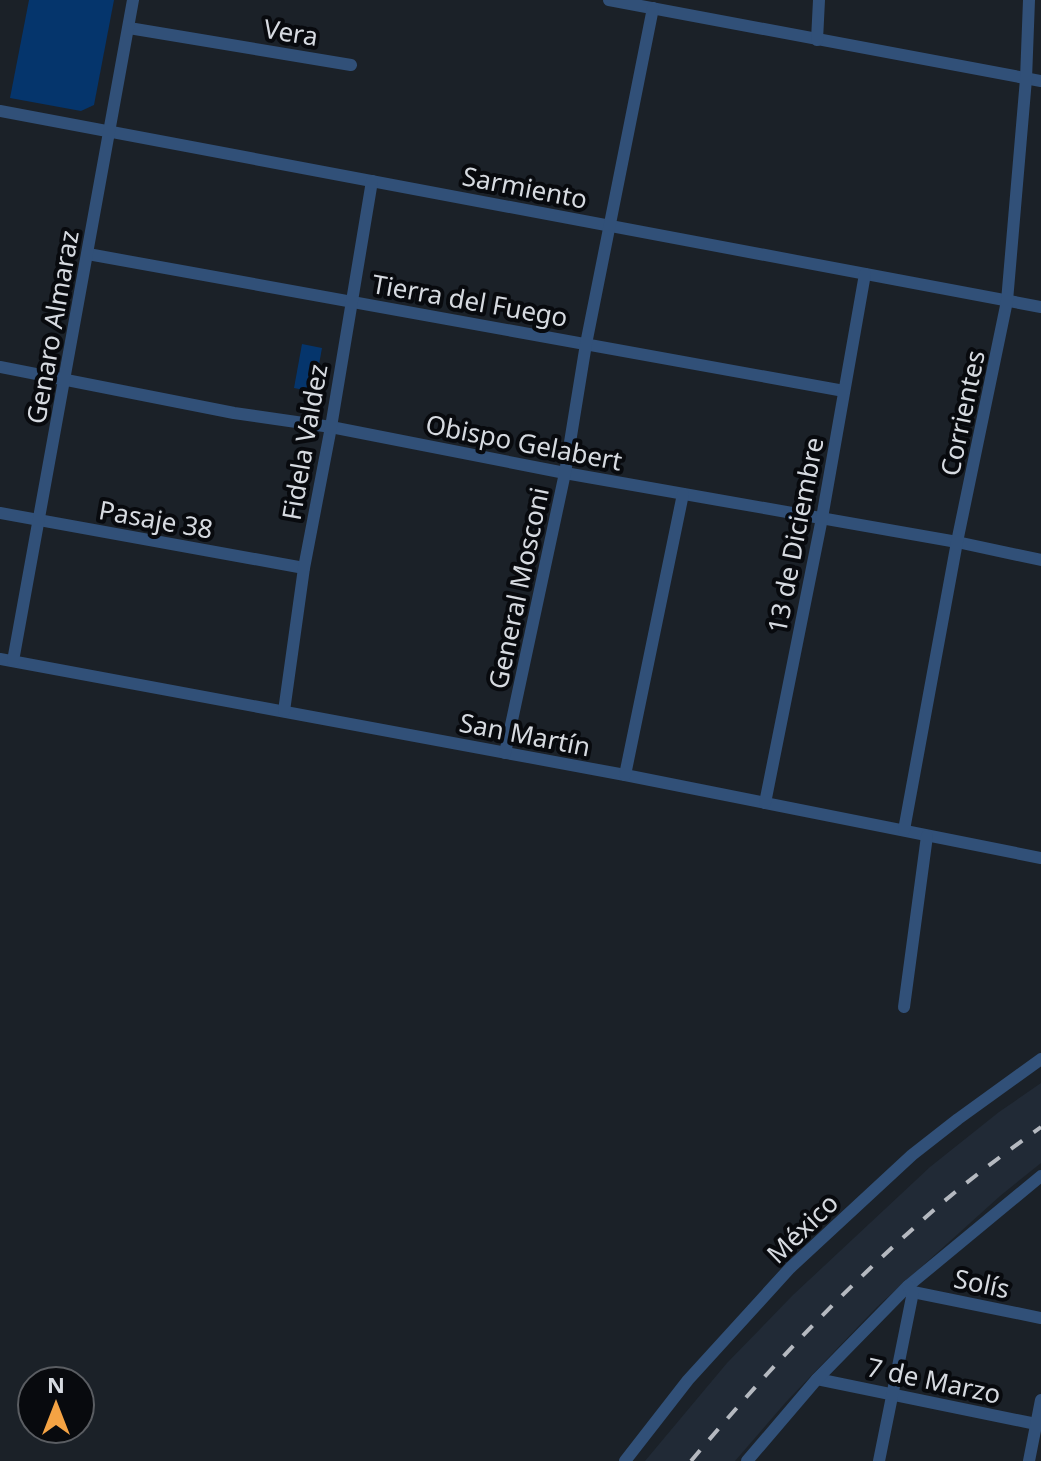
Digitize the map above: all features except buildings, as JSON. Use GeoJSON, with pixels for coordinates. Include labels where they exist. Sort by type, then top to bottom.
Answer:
{"type":"FeatureCollection","features":[{"type":"Feature","properties":{"kind":"street","name":"Genaro Almaraz"},"geometry":{"type":"LineString","coordinates":[[6,660],[39,520],[133,0]]}},
{"type":"Feature","properties":{"kind":"street"},"geometry":{"type":"LineString","coordinates":[[609,0],[1041,81]]}},
{"type":"Feature","properties":{"kind":"street"},"geometry":{"type":"LineString","coordinates":[[817,40],[819,0]]}},
{"type":"Feature","properties":{"kind":"street","name":"Corrientes"},"geometry":{"type":"LineString","coordinates":[[904,830],[957,542],[1007,301],[1026,79],[1029,0]]}},
{"type":"Feature","properties":{"kind":"street","name":"General Mosconi"},"geometry":{"type":"LineString","coordinates":[[505,753],[565,473],[586,344],[653,8]]}},
{"type":"Feature","properties":{"kind":"street","name":"Vera"},"geometry":{"type":"LineString","coordinates":[[129,28],[351,65]]}},
{"type":"Feature","properties":{"kind":"street","name":"Sarmiento"},"geometry":{"type":"LineString","coordinates":[[0,111],[1041,307]]}},
{"type":"Feature","properties":{"kind":"street","name":"Fidela Valdez"},"geometry":{"type":"LineString","coordinates":[[284,711],[304,568],[372,181]]}},
{"type":"Feature","properties":{"kind":"street","name":"Tierra del Fuego"},"geometry":{"type":"LineString","coordinates":[[88,254],[844,391]]}},
{"type":"Feature","properties":{"kind":"street","name":"13 de Diciembre"},"geometry":{"type":"LineString","coordinates":[[765,803],[822,518],[865,274]]}},
{"type":"Feature","properties":{"kind":"street","name":"Obispo Gelabert"},"geometry":{"type":"LineString","coordinates":[[0,367],[234,413],[331,427],[1041,560]]}},
{"type":"Feature","properties":{"kind":"street"},"geometry":{"type":"LineString","coordinates":[[625,775],[683,494]]}},
{"type":"Feature","properties":{"kind":"street","name":"Pasaje 38"},"geometry":{"type":"LineString","coordinates":[[0,513],[304,568]]}},
{"type":"Feature","properties":{"kind":"street","name":"San Martín"},"geometry":{"type":"LineString","coordinates":[[6,660],[625,775],[1041,858]]}},
{"type":"Feature","properties":{"kind":"street"},"geometry":{"type":"LineString","coordinates":[[904,1007],[927,836]]}},
{"type":"Feature","properties":{"kind":"street","name":"México"},"geometry":{"type":"LineString","coordinates":[[625,1461],[688,1380],[790,1268],[912,1155],[1041,1059]]}},
{"type":"Feature","properties":{"kind":"street"},"geometry":{"type":"LineString","coordinates":[[747,1461],[817,1379],[910,1289],[1041,1176]]}},
{"type":"Feature","properties":{"kind":"street"},"geometry":{"type":"LineString","coordinates":[[879,1461],[910,1289]]}},
{"type":"Feature","properties":{"kind":"street","name":"Solís"},"geometry":{"type":"LineString","coordinates":[[910,1289],[1041,1318]]}},
{"type":"Feature","properties":{"kind":"street","name":"7 de Marzo"},"geometry":{"type":"LineString","coordinates":[[817,1379],[1038,1425]]}},
{"type":"Feature","properties":{"kind":"street"},"geometry":{"type":"LineString","coordinates":[[1029,1461],[1041,1400]]}},
{"type":"Feature","properties":{"kind":"shaded area"},"geometry":{"type":"Polygon","coordinates":[[[29,0],[114,0],[94,105],[81,111],[10,98],[29,0]]]}},
{"type":"Feature","properties":{"kind":"shaded area"},"geometry":{"type":"Polygon","coordinates":[[[302,344],[322,348],[314,392],[294,388],[302,344]]]}},
{"type":"Feature","properties":{"kind":"shaded area"},"geometry":{"type":"Polygon","coordinates":[[[1041,1083],[1041,1163],[877,1307],[786,1402],[735,1461],[645,1461],[727,1363],[793,1295],[930,1167],[1041,1083]]]}},
{"type":"Feature","properties":{"kind":"railway"},"geometry":{"type":"LineString","coordinates":[[691,1461],[771,1369],[856,1282],[946,1200],[1041,1127]]}}]}
